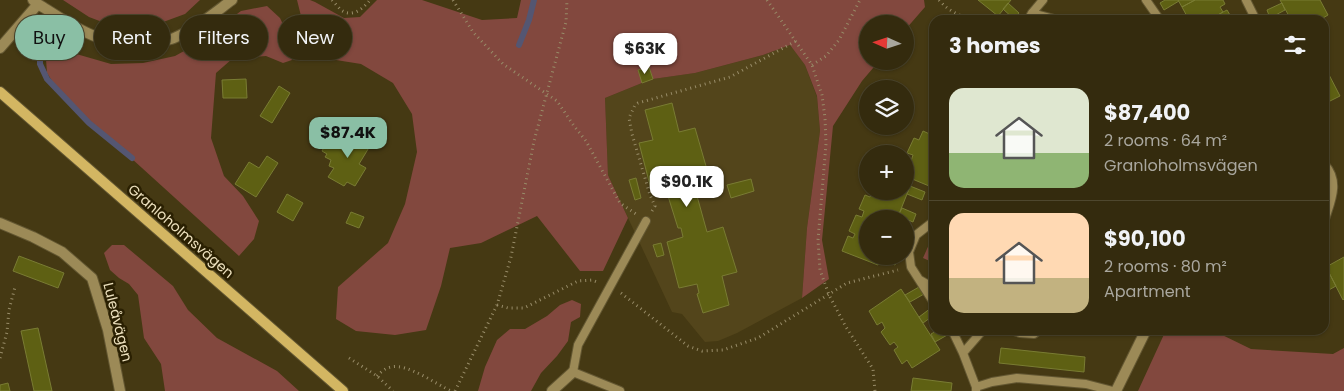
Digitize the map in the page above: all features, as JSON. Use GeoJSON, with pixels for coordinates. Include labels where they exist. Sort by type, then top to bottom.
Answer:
{"type":"FeatureCollection","features":[{"type":"Feature","properties":{"kind":"street"},"geometry":{"type":"LineString","coordinates":[[0,48],[36,2],[76,28],[104,40],[134,44],[172,39],[203,22],[232,0]]}},
{"type":"Feature","properties":{"kind":"street","name":"Granloholmsvägen"},"geometry":{"type":"LineString","coordinates":[[0,92],[343,391]]}},
{"type":"Feature","properties":{"kind":"street"},"geometry":{"type":"LineString","coordinates":[[1329,171],[1333,190],[1329,203]]}},
{"type":"Feature","properties":{"kind":"street","name":"Luleåvägen"},"geometry":{"type":"LineString","coordinates":[[0,223],[33,236],[62,252],[92,278],[108,330],[120,391]]}},
{"type":"Feature","properties":{"kind":"street"},"geometry":{"type":"LineString","coordinates":[[1114,391],[1143,335]]}},
{"type":"Feature","properties":{"kind":"street"},"geometry":{"type":"LineString","coordinates":[[552,391],[573,372]]}},
{"type":"Feature","properties":{"kind":"lane"},"geometry":{"type":"LineString","coordinates":[[1031,15],[1043,0]]}},
{"type":"Feature","properties":{"kind":"lane"},"geometry":{"type":"LineString","coordinates":[[1146,0],[1156,15]]}},
{"type":"Feature","properties":{"kind":"lane"},"geometry":{"type":"LineString","coordinates":[[1246,0],[1254,15]]}},
{"type":"Feature","properties":{"kind":"lane"},"geometry":{"type":"LineString","coordinates":[[620,391],[573,372],[578,345],[646,221]]}},
{"type":"Feature","properties":{"kind":"lane"},"geometry":{"type":"LineString","coordinates":[[929,225],[916,235],[909,252],[911,267],[929,296]]}},
{"type":"Feature","properties":{"kind":"lane"},"geometry":{"type":"LineString","coordinates":[[918,279],[929,285]]}},
{"type":"Feature","properties":{"kind":"lane"},"geometry":{"type":"LineString","coordinates":[[954,335],[976,389],[992,382],[1017,378],[1086,384],[1114,391]]}},
{"type":"Feature","properties":{"kind":"lane"},"geometry":{"type":"LineString","coordinates":[[963,353],[979,335]]}},
{"type":"Feature","properties":{"kind":"path"},"geometry":{"type":"LineString","coordinates":[[332,0],[342,10],[350,13],[363,9],[370,0]]}},
{"type":"Feature","properties":{"kind":"path"},"geometry":{"type":"LineString","coordinates":[[453,0],[473,32],[503,64],[557,101],[586,141],[620,203],[646,221],[655,206],[632,134],[629,118],[635,105],[730,77],[796,41]]}},
{"type":"Feature","properties":{"kind":"path"},"geometry":{"type":"LineString","coordinates":[[455,391],[497,305],[511,257],[534,141],[566,22],[567,0]]}},
{"type":"Feature","properties":{"kind":"path"},"geometry":{"type":"LineString","coordinates":[[767,0],[812,65],[822,95],[826,144],[818,240],[820,270],[829,295],[872,369],[875,391]]}},
{"type":"Feature","properties":{"kind":"path"},"geometry":{"type":"LineString","coordinates":[[812,65],[826,56],[839,40],[860,0]]}},
{"type":"Feature","properties":{"kind":"path"},"geometry":{"type":"LineString","coordinates":[[939,0],[943,6],[960,15]]}},
{"type":"Feature","properties":{"kind":"path"},"geometry":{"type":"LineString","coordinates":[[497,305],[508,308],[524,308],[578,281],[592,280],[610,285],[688,346],[702,351],[723,350],[758,338],[847,283],[911,267]]}},
{"type":"Feature","properties":{"kind":"path"},"geometry":{"type":"LineString","coordinates":[[0,358],[7,332],[8,310],[15,287]]}},
{"type":"Feature","properties":{"kind":"path"},"geometry":{"type":"LineString","coordinates":[[349,358],[377,376],[393,391]]}},
{"type":"Feature","properties":{"kind":"path"},"geometry":{"type":"LineString","coordinates":[[377,376],[381,371],[391,366],[406,368],[451,391]]}},
{"type":"Feature","properties":{"kind":"shaded area"},"geometry":{"type":"Polygon","coordinates":[[[63,0],[200,0],[185,14],[170,20],[170,15],[94,15],[94,19],[63,0]]]}},
{"type":"Feature","properties":{"kind":"shaded area"},"geometry":{"type":"Polygon","coordinates":[[[297,0],[310,0],[339,15],[301,15],[297,0]]]}},
{"type":"Feature","properties":{"kind":"shaded area"},"geometry":{"type":"Polygon","coordinates":[[[377,0],[422,0],[482,20],[517,18],[521,0],[924,0],[925,7],[914,20],[914,15],[859,15],[859,70],[871,70],[863,80],[859,80],[859,86],[833,126],[822,240],[829,279],[802,298],[807,228],[820,131],[817,96],[805,65],[790,45],[763,55],[695,73],[653,79],[605,98],[608,175],[628,218],[603,271],[580,271],[537,216],[481,243],[450,248],[441,286],[426,330],[395,335],[356,331],[336,319],[338,287],[388,243],[405,204],[417,152],[412,114],[393,83],[361,64],[336,60],[352,60],[352,18],[360,17],[377,0]]]}},
{"type":"Feature","properties":{"kind":"shaded area"},"geometry":{"type":"Polygon","coordinates":[[[267,6],[278,16],[278,60],[292,60],[283,63],[268,57],[268,15],[236,15],[241,11],[267,6]]]}},
{"type":"Feature","properties":{"kind":"shaded area"},"geometry":{"type":"Polygon","coordinates":[[[790,45],[805,65],[817,97],[820,131],[807,228],[802,298],[737,333],[718,341],[705,342],[682,314],[672,312],[608,175],[605,98],[653,79],[695,73],[763,55],[790,45]]]}},
{"type":"Feature","properties":{"kind":"shaded area"},"geometry":{"type":"Polygon","coordinates":[[[180,53],[180,60],[231,60],[216,73],[211,138],[224,176],[243,196],[259,221],[254,239],[239,256],[88,119],[54,84],[47,73],[46,60],[84,60],[84,56],[111,64],[170,60],[170,57],[180,53]]]}},
{"type":"Feature","properties":{"kind":"shaded area"},"geometry":{"type":"Polygon","coordinates":[[[929,244],[929,261],[923,258],[929,244]]]}},
{"type":"Feature","properties":{"kind":"shaded area"},"geometry":{"type":"Polygon","coordinates":[[[112,245],[124,245],[173,286],[188,310],[217,338],[277,371],[299,391],[165,391],[161,364],[144,338],[138,295],[129,284],[110,270],[104,253],[112,245]]]}},
{"type":"Feature","properties":{"kind":"shaded area"},"geometry":{"type":"Polygon","coordinates":[[[572,300],[581,304],[580,317],[571,322],[568,341],[541,373],[531,391],[478,391],[485,367],[497,340],[510,329],[525,329],[547,316],[560,305],[572,300]]]}},
{"type":"Feature","properties":{"kind":"shaded area"},"geometry":{"type":"Polygon","coordinates":[[[1164,335],[1222,335],[1251,349],[1333,354],[1344,348],[1344,391],[1138,391],[1164,335]]]}},
{"type":"Feature","properties":{"kind":"building"},"geometry":{"type":"Polygon","coordinates":[[[978,0],[1011,0],[997,15],[978,0]]]}},
{"type":"Feature","properties":{"kind":"building"},"geometry":{"type":"Polygon","coordinates":[[[1165,0],[1179,1],[1164,10],[1160,3],[1165,0]]]}},
{"type":"Feature","properties":{"kind":"building"},"geometry":{"type":"Polygon","coordinates":[[[1178,0],[1195,0],[1182,7],[1178,0]]]}},
{"type":"Feature","properties":{"kind":"building"},"geometry":{"type":"Polygon","coordinates":[[[1195,0],[1223,0],[1225,4],[1220,7],[1223,12],[1218,15],[1186,15],[1182,7],[1195,0]]]}},
{"type":"Feature","properties":{"kind":"building"},"geometry":{"type":"Polygon","coordinates":[[[1280,0],[1320,0],[1328,15],[1288,15],[1280,0]]]}},
{"type":"Feature","properties":{"kind":"building"},"geometry":{"type":"Polygon","coordinates":[[[1008,3],[1019,13],[1017,15],[1010,15],[1003,9],[1008,3]]]}},
{"type":"Feature","properties":{"kind":"building"},"geometry":{"type":"Polygon","coordinates":[[[1282,3],[1285,10],[1276,15],[1269,15],[1267,10],[1282,3]]]}},
{"type":"Feature","properties":{"kind":"building"},"geometry":{"type":"Polygon","coordinates":[[[1227,10],[1230,15],[1218,15],[1227,10]]]}},
{"type":"Feature","properties":{"kind":"building"},"geometry":{"type":"Polygon","coordinates":[[[649,67],[653,79],[642,83],[638,70],[649,67]]]}},
{"type":"Feature","properties":{"kind":"building"},"geometry":{"type":"Polygon","coordinates":[[[1329,75],[1340,96],[1329,102],[1329,75]]]}},
{"type":"Feature","properties":{"kind":"building"},"geometry":{"type":"Polygon","coordinates":[[[246,79],[247,98],[223,98],[222,80],[246,79]]]}},
{"type":"Feature","properties":{"kind":"building"},"geometry":{"type":"Polygon","coordinates":[[[279,86],[290,93],[272,123],[260,116],[279,86]]]}},
{"type":"Feature","properties":{"kind":"building"},"geometry":{"type":"Polygon","coordinates":[[[672,103],[679,132],[695,128],[708,173],[692,178],[707,232],[723,227],[737,272],[722,276],[729,305],[703,313],[697,294],[699,293],[697,284],[679,288],[667,242],[683,237],[681,228],[678,228],[668,196],[671,195],[668,184],[651,189],[639,143],[653,140],[645,110],[672,103]]]}},
{"type":"Feature","properties":{"kind":"building"},"geometry":{"type":"Polygon","coordinates":[[[923,131],[929,134],[929,186],[914,180],[914,145],[911,145],[914,138],[919,140],[923,131]]]}},
{"type":"Feature","properties":{"kind":"building"},"geometry":{"type":"Polygon","coordinates":[[[358,132],[373,141],[359,164],[366,168],[355,186],[347,182],[344,186],[328,177],[334,168],[329,166],[331,160],[325,157],[327,154],[322,151],[328,140],[340,147],[346,139],[352,143],[358,132]]]}},
{"type":"Feature","properties":{"kind":"building"},"geometry":{"type":"Polygon","coordinates":[[[267,156],[278,163],[256,197],[235,184],[249,162],[259,168],[267,156]]]}},
{"type":"Feature","properties":{"kind":"building"},"geometry":{"type":"Polygon","coordinates":[[[636,178],[641,198],[635,200],[629,180],[636,178]]]}},
{"type":"Feature","properties":{"kind":"building"},"geometry":{"type":"Polygon","coordinates":[[[751,179],[754,191],[731,198],[727,185],[751,179]]]}},
{"type":"Feature","properties":{"kind":"building"},"geometry":{"type":"Polygon","coordinates":[[[914,188],[925,192],[922,200],[914,197],[914,188]]]}},
{"type":"Feature","properties":{"kind":"building"},"geometry":{"type":"Polygon","coordinates":[[[287,194],[303,203],[293,221],[277,212],[287,194]]]}},
{"type":"Feature","properties":{"kind":"building"},"geometry":{"type":"Polygon","coordinates":[[[863,200],[905,200],[901,210],[859,209],[863,200]]]}},
{"type":"Feature","properties":{"kind":"building"},"geometry":{"type":"Polygon","coordinates":[[[351,212],[364,217],[359,228],[346,223],[351,212]]]}},
{"type":"Feature","properties":{"kind":"building"},"geometry":{"type":"Polygon","coordinates":[[[856,215],[859,216],[859,258],[842,251],[848,236],[853,238],[855,234],[849,231],[856,215]]]}},
{"type":"Feature","properties":{"kind":"building"},"geometry":{"type":"Polygon","coordinates":[[[661,243],[664,255],[657,257],[653,245],[661,243]]]}},
{"type":"Feature","properties":{"kind":"building"},"geometry":{"type":"Polygon","coordinates":[[[19,256],[64,273],[58,288],[13,271],[19,256]]]}},
{"type":"Feature","properties":{"kind":"building"},"geometry":{"type":"Polygon","coordinates":[[[1344,257],[1343,300],[1329,273],[1329,265],[1344,257]]]}},
{"type":"Feature","properties":{"kind":"building"},"geometry":{"type":"Polygon","coordinates":[[[1329,273],[1336,286],[1329,290],[1329,273]]]}},
{"type":"Feature","properties":{"kind":"building"},"geometry":{"type":"Polygon","coordinates":[[[919,287],[924,294],[910,302],[905,295],[919,287]]]}},
{"type":"Feature","properties":{"kind":"building"},"geometry":{"type":"Polygon","coordinates":[[[901,289],[940,350],[912,368],[907,360],[902,364],[894,350],[898,347],[894,342],[890,345],[881,332],[885,328],[882,322],[877,325],[869,311],[901,289]]]}},
{"type":"Feature","properties":{"kind":"building"},"geometry":{"type":"Polygon","coordinates":[[[929,310],[929,319],[923,323],[919,317],[929,310]]]}},
{"type":"Feature","properties":{"kind":"building"},"geometry":{"type":"Polygon","coordinates":[[[38,328],[52,391],[34,391],[21,331],[38,328]]]}},
{"type":"Feature","properties":{"kind":"building"},"geometry":{"type":"Polygon","coordinates":[[[932,335],[947,335],[935,342],[932,335]]]}},
{"type":"Feature","properties":{"kind":"building"},"geometry":{"type":"Polygon","coordinates":[[[1001,348],[1085,357],[1084,372],[999,363],[1001,348]]]}},
{"type":"Feature","properties":{"kind":"building"},"geometry":{"type":"Polygon","coordinates":[[[913,378],[952,383],[951,391],[911,391],[913,378]]]}},
{"type":"Feature","properties":{"kind":"building"},"geometry":{"type":"Polygon","coordinates":[[[8,383],[10,391],[0,391],[0,385],[8,383]]]}},
{"type":"Feature","properties":{"kind":"waterway"},"geometry":{"type":"LineString","coordinates":[[519,45],[529,20],[534,0]]}},
{"type":"Feature","properties":{"kind":"waterway"},"geometry":{"type":"LineString","coordinates":[[40,60],[47,79],[89,123],[132,158]]}}]}
